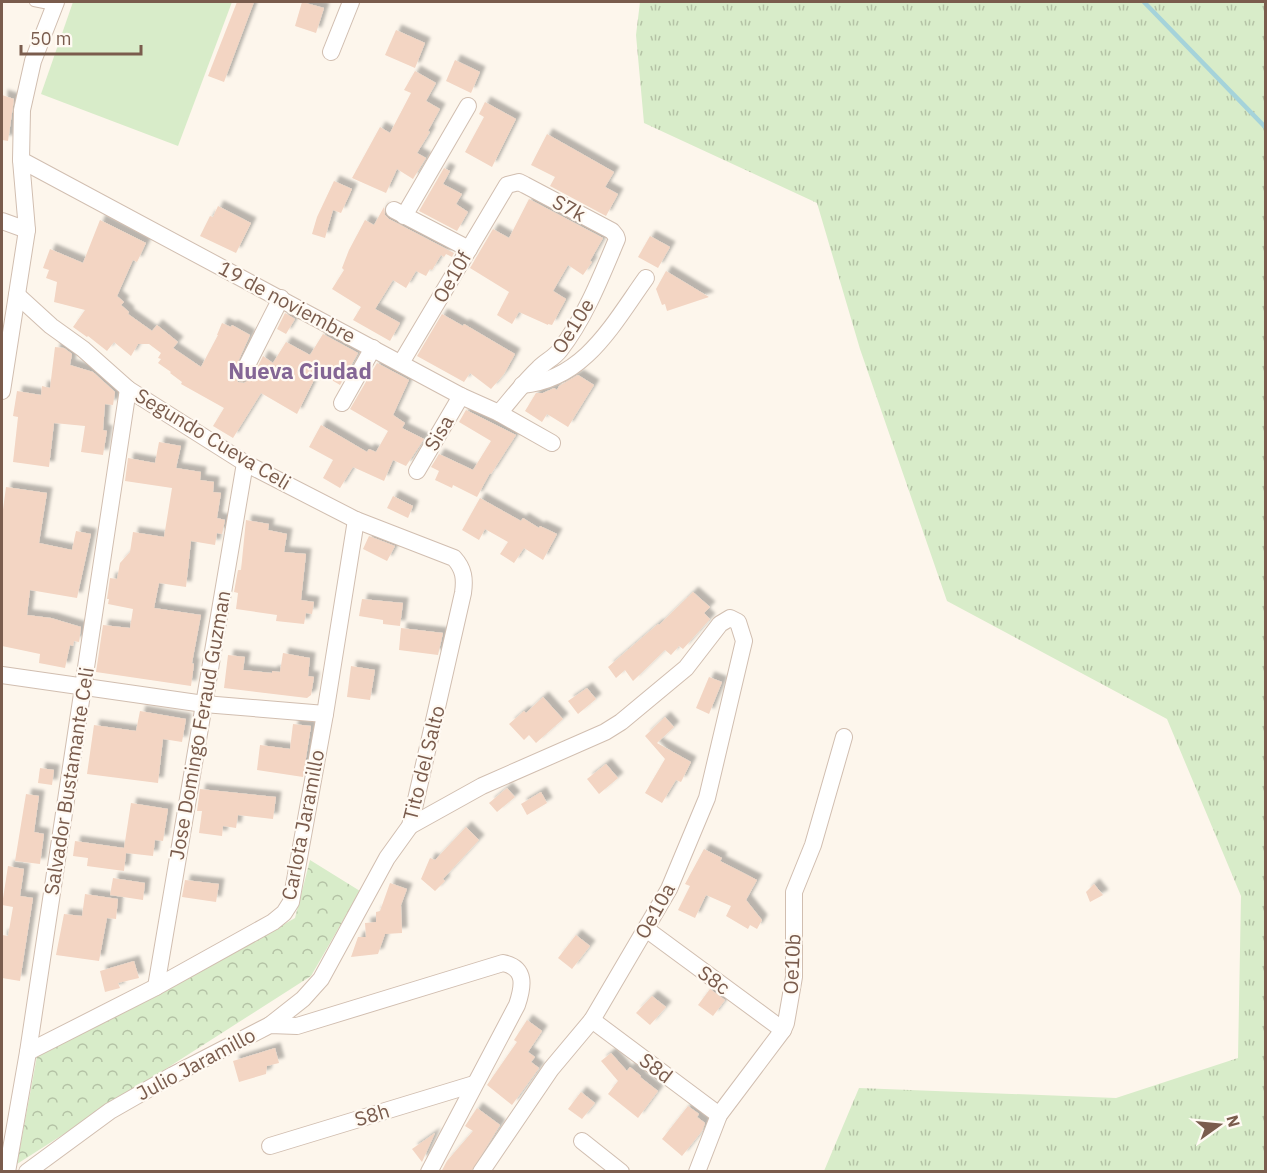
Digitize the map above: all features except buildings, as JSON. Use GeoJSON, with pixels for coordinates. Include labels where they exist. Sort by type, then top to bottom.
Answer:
{"type":"FeatureCollection","features":[{"type":"Feature","properties":{"kind":"street"},"geometry":{"type":"LineString","coordinates":[[331,52],[351,2]]}},
{"type":"Feature","properties":{"kind":"street"},"geometry":{"type":"LineString","coordinates":[[2,391],[7,325],[17,295],[27,230],[21,160],[22,110],[33,61],[55,4]]}},
{"type":"Feature","properties":{"kind":"street"},"geometry":{"type":"LineString","coordinates":[[468,106],[399,213],[469,249]]}},
{"type":"Feature","properties":{"kind":"street","name":"19 de noviembre"},"geometry":{"type":"LineString","coordinates":[[21,160],[552,443]]}},
{"type":"Feature","properties":{"kind":"street","name":"S7k"},"geometry":{"type":"LineString","coordinates":[[503,190],[507,185],[519,182],[612,231],[616,239],[609,255]]}},
{"type":"Feature","properties":{"kind":"street","name":"Oe10f"},"geometry":{"type":"LineString","coordinates":[[401,363],[503,190]]}},
{"type":"Feature","properties":{"kind":"street"},"geometry":{"type":"LineString","coordinates":[[2,221],[27,230]]}},
{"type":"Feature","properties":{"kind":"street","name":"Oe10e"},"geometry":{"type":"LineString","coordinates":[[499,413],[522,385],[561,349],[586,310],[609,255]]}},
{"type":"Feature","properties":{"kind":"street"},"geometry":{"type":"LineString","coordinates":[[522,385],[540,384],[555,378],[584,358],[606,333],[646,278]]}},
{"type":"Feature","properties":{"kind":"street","name":"Segundo Cueva Celi"},"geometry":{"type":"LineString","coordinates":[[17,295],[51,326],[83,349],[129,389],[245,463],[356,520],[454,558],[461,565]]}},
{"type":"Feature","properties":{"kind":"street"},"geometry":{"type":"LineString","coordinates":[[243,373],[281,298]]}},
{"type":"Feature","properties":{"kind":"street"},"geometry":{"type":"LineString","coordinates":[[342,404],[373,348]]}},
{"type":"Feature","properties":{"kind":"street","name":"Salvador Bustamante Celi"},"geometry":{"type":"LineString","coordinates":[[6,1172],[28,1052],[129,389]]}},
{"type":"Feature","properties":{"kind":"street","name":"Sisa"},"geometry":{"type":"LineString","coordinates":[[417,471],[461,396]]}},
{"type":"Feature","properties":{"kind":"street","name":"Jose Domingo Feraud Guzman"},"geometry":{"type":"LineString","coordinates":[[156,987],[245,463]]}},
{"type":"Feature","properties":{"kind":"street","name":"Carlota Jaramillo"},"geometry":{"type":"LineString","coordinates":[[28,1052],[156,987],[273,922],[284,913],[291,902],[325,714],[356,520]]}},
{"type":"Feature","properties":{"kind":"street","name":"Tito del Salto"},"geometry":{"type":"LineString","coordinates":[[270,1025],[303,999],[321,979],[387,858],[410,826],[464,593],[464,574],[461,565]]}},
{"type":"Feature","properties":{"kind":"street","name":"Oe10a"},"geometry":{"type":"LineString","coordinates":[[410,826],[482,786],[604,732],[621,722],[686,668],[720,624],[730,618],[738,622],[744,641],[706,798],[669,889],[592,1020],[551,1069],[481,1172]]}},
{"type":"Feature","properties":{"kind":"street"},"geometry":{"type":"LineString","coordinates":[[2,675],[204,705],[325,714]]}},
{"type":"Feature","properties":{"kind":"street","name":"Oe10b"},"geometry":{"type":"LineString","coordinates":[[697,1172],[719,1115],[786,1023],[794,977],[794,892],[813,845],[844,737]]}},
{"type":"Feature","properties":{"kind":"street","name":"S8c"},"geometry":{"type":"LineString","coordinates":[[646,929],[783,1030]]}},
{"type":"Feature","properties":{"kind":"street","name":"Julio Jaramillo"},"geometry":{"type":"LineString","coordinates":[[27,1172],[110,1111],[173,1075],[270,1025],[297,1026],[503,963],[513,965],[519,972],[523,987],[517,1005],[474,1084]]}},
{"type":"Feature","properties":{"kind":"street","name":"S8d"},"geometry":{"type":"LineString","coordinates":[[592,1020],[719,1115]]}},
{"type":"Feature","properties":{"kind":"street"},"geometry":{"type":"LineString","coordinates":[[429,1172],[474,1084]]}},
{"type":"Feature","properties":{"kind":"street","name":"S8h"},"geometry":{"type":"LineString","coordinates":[[270,1146],[474,1084]]}},
{"type":"Feature","properties":{"kind":"street"},"geometry":{"type":"LineString","coordinates":[[582,1141],[621,1172]]}},
{"type":"Feature","properties":{"kind":"lane"},"geometry":{"type":"LineString","coordinates":[[34,2],[55,4]]}},
{"type":"Feature","properties":{"kind":"green space"},"geometry":{"type":"Polygon","coordinates":[[[73,2],[232,2],[178,146],[41,94],[73,2]]]}},
{"type":"Feature","properties":{"kind":"green space"},"geometry":{"type":"Polygon","coordinates":[[[640,2],[1265,2],[1265,1171],[824,1171],[859,1088],[1116,1098],[1238,1058],[1241,896],[1167,719],[947,601],[860,349],[817,203],[644,123],[636,35],[640,2]]]}},
{"type":"Feature","properties":{"kind":"green space"},"geometry":{"type":"Polygon","coordinates":[[[310,860],[360,891],[311,976],[17,1164],[37,1056],[159,995],[295,918],[310,860]]]}},
{"type":"Feature","properties":{"kind":"waterway"},"geometry":{"type":"LineString","coordinates":[[1144,2],[1266,128]]}},
{"type":"Feature","properties":{"kind":"district","name":"Nueva Ciudad"},"geometry":{"type":"Point","coordinates":[300,371]}}]}
